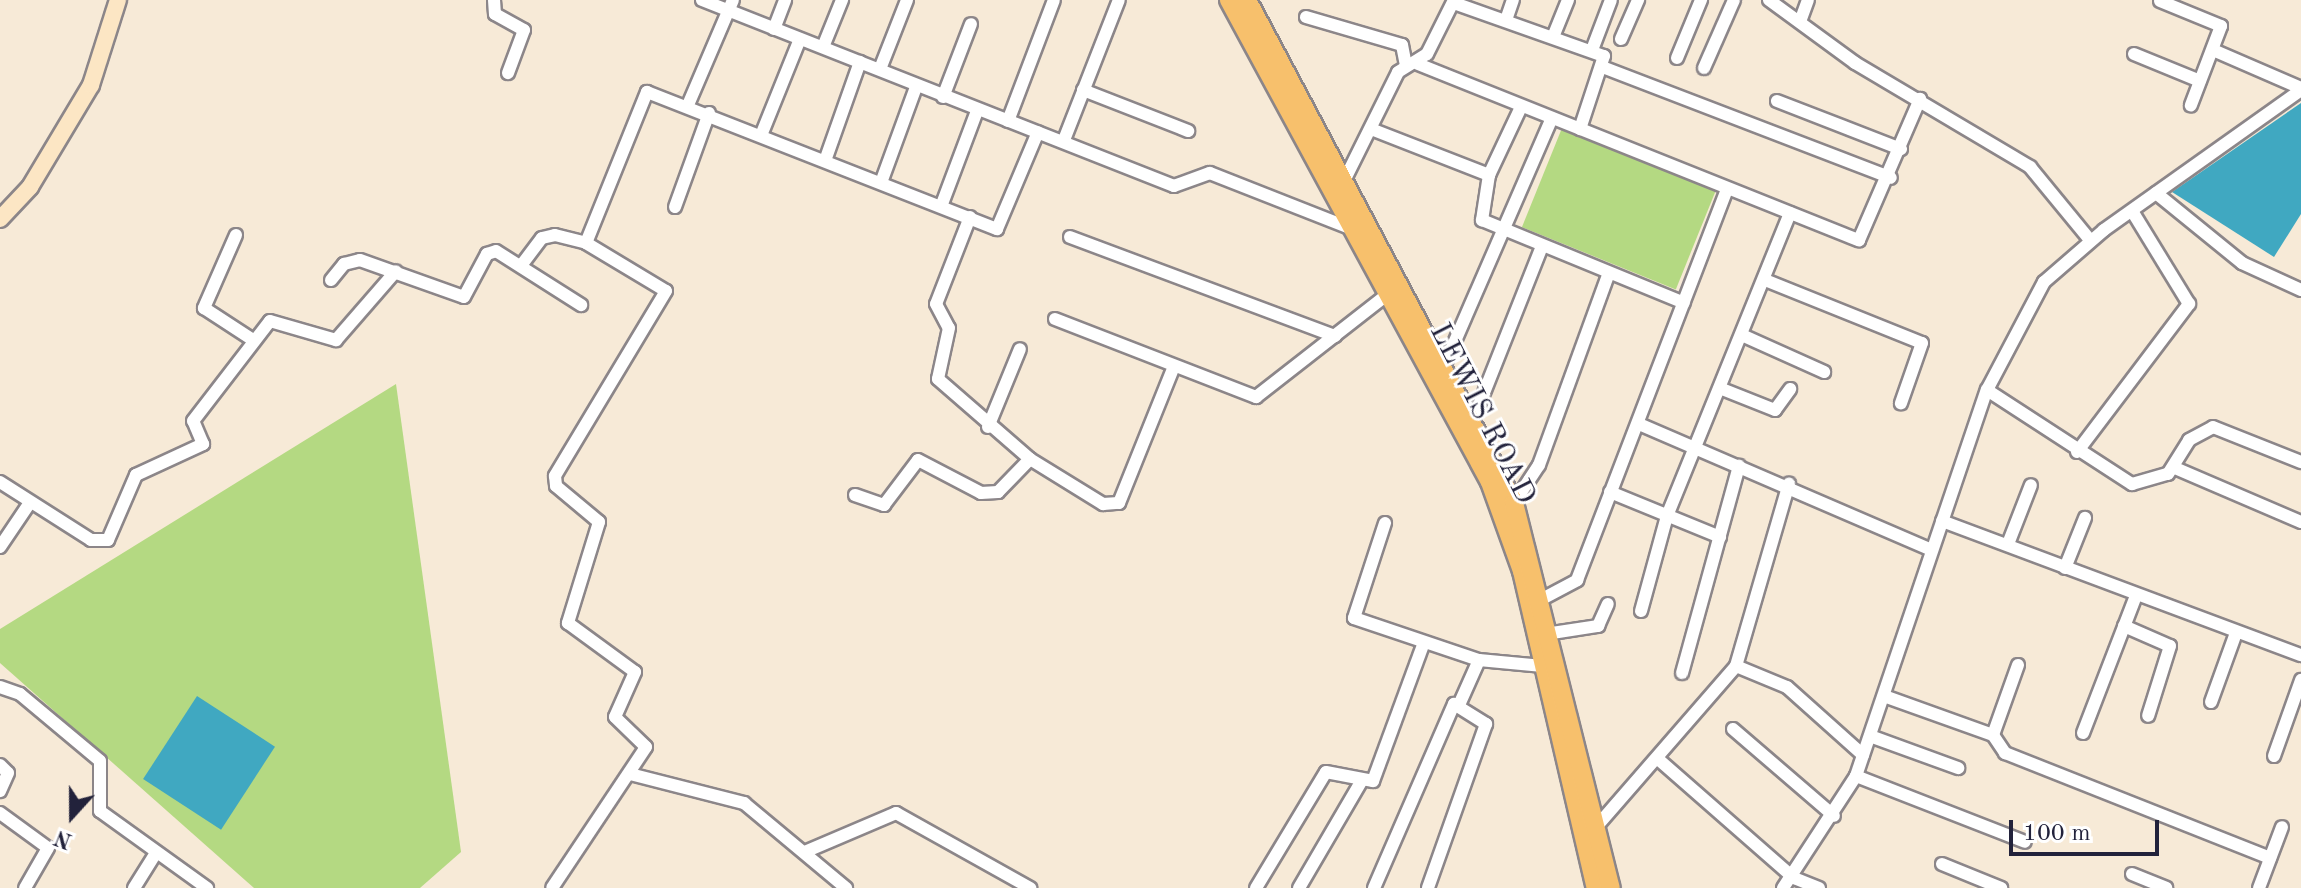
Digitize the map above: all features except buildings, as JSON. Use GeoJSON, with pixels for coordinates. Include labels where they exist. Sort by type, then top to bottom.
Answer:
{"type":"FeatureCollection","features":[{"type":"Feature","properties":{"kind":"main road","name":"LEWIS ROAD"},"geometry":{"type":"LineString","coordinates":[[1229,0],[1345,179],[1474,418],[1514,503],[1552,633],[1611,888]]}},
{"type":"Feature","properties":{"kind":"main road","name":"LEWIS ROAD"},"geometry":{"type":"LineString","coordinates":[[1247,0],[1355,230],[1490,482],[1515,547],[1596,888]]}},
{"type":"Feature","properties":{"kind":"street"},"geometry":{"type":"LineString","coordinates":[[0,219],[30,187],[91,85],[118,0]]}},
{"type":"Feature","properties":{"kind":"street"},"geometry":{"type":"LineString","coordinates":[[494,0],[495,14],[524,30],[508,73]]}},
{"type":"Feature","properties":{"kind":"street"},"geometry":{"type":"LineString","coordinates":[[702,0],[731,6],[774,29],[880,69],[916,87],[1064,140],[1174,186],[1210,173],[1355,230]]}},
{"type":"Feature","properties":{"kind":"street"},"geometry":{"type":"LineString","coordinates":[[774,29],[785,0]]}},
{"type":"Feature","properties":{"kind":"street"},"geometry":{"type":"LineString","coordinates":[[823,47],[842,0]]}},
{"type":"Feature","properties":{"kind":"street"},"geometry":{"type":"LineString","coordinates":[[880,69],[907,0]]}},
{"type":"Feature","properties":{"kind":"street"},"geometry":{"type":"LineString","coordinates":[[1008,121],[1054,0]]}},
{"type":"Feature","properties":{"kind":"street"},"geometry":{"type":"LineString","coordinates":[[1064,140],[1119,0]]}},
{"type":"Feature","properties":{"kind":"street"},"geometry":{"type":"LineString","coordinates":[[1506,20],[1513,0]]}},
{"type":"Feature","properties":{"kind":"street"},"geometry":{"type":"LineString","coordinates":[[1553,37],[1568,0]]}},
{"type":"Feature","properties":{"kind":"street"},"geometry":{"type":"LineString","coordinates":[[1592,50],[1611,0]]}},
{"type":"Feature","properties":{"kind":"street"},"geometry":{"type":"LineString","coordinates":[[1621,39],[1638,0]]}},
{"type":"Feature","properties":{"kind":"street"},"geometry":{"type":"LineString","coordinates":[[1677,58],[1701,0]]}},
{"type":"Feature","properties":{"kind":"street"},"geometry":{"type":"LineString","coordinates":[[1704,68],[1734,0]]}},
{"type":"Feature","properties":{"kind":"street"},"geometry":{"type":"LineString","coordinates":[[1769,0],[1801,19],[1855,63],[2030,167],[2090,240]]}},
{"type":"Feature","properties":{"kind":"street"},"geometry":{"type":"LineString","coordinates":[[1801,19],[1808,0]]}},
{"type":"Feature","properties":{"kind":"street"},"geometry":{"type":"LineString","coordinates":[[1345,179],[1371,129],[1454,1],[1604,56],[1605,68],[1580,129]]}},
{"type":"Feature","properties":{"kind":"street"},"geometry":{"type":"LineString","coordinates":[[2160,1],[2218,23],[2213,50],[2191,105]]}},
{"type":"Feature","properties":{"kind":"street"},"geometry":{"type":"LineString","coordinates":[[688,105],[731,6]]}},
{"type":"Feature","properties":{"kind":"street"},"geometry":{"type":"LineString","coordinates":[[1306,17],[1402,45],[1412,65],[1859,240],[1891,178],[1920,99]]}},
{"type":"Feature","properties":{"kind":"street"},"geometry":{"type":"LineString","coordinates":[[943,97],[971,24]]}},
{"type":"Feature","properties":{"kind":"street"},"geometry":{"type":"LineString","coordinates":[[762,133],[800,39]]}},
{"type":"Feature","properties":{"kind":"street"},"geometry":{"type":"LineString","coordinates":[[2213,50],[2301,89]]}},
{"type":"Feature","properties":{"kind":"street"},"geometry":{"type":"LineString","coordinates":[[2134,54],[2200,81]]}},
{"type":"Feature","properties":{"kind":"street"},"geometry":{"type":"LineString","coordinates":[[826,158],[860,62]]}},
{"type":"Feature","properties":{"kind":"street"},"geometry":{"type":"LineString","coordinates":[[1605,68],[1891,178]]}},
{"type":"Feature","properties":{"kind":"street"},"geometry":{"type":"LineString","coordinates":[[882,180],[916,87]]}},
{"type":"Feature","properties":{"kind":"street"},"geometry":{"type":"LineString","coordinates":[[1783,888],[1794,878],[1856,776],[1987,390],[2044,282],[2090,240],[2301,89]]}},
{"type":"Feature","properties":{"kind":"street"},"geometry":{"type":"LineString","coordinates":[[1083,90],[1188,131]]}},
{"type":"Feature","properties":{"kind":"street"},"geometry":{"type":"LineString","coordinates":[[586,243],[641,97],[655,92],[1003,229],[1038,132]]}},
{"type":"Feature","properties":{"kind":"street"},"geometry":{"type":"LineString","coordinates":[[1777,101],[1901,149]]}},
{"type":"Feature","properties":{"kind":"street"},"geometry":{"type":"LineString","coordinates":[[1521,107],[1489,175],[1478,213],[1502,230],[1684,303]]}},
{"type":"Feature","properties":{"kind":"street"},"geometry":{"type":"LineString","coordinates":[[942,204],[977,111]]}},
{"type":"Feature","properties":{"kind":"street"},"geometry":{"type":"LineString","coordinates":[[675,207],[709,113]]}},
{"type":"Feature","properties":{"kind":"street"},"geometry":{"type":"LineString","coordinates":[[1445,364],[1552,118]]}},
{"type":"Feature","properties":{"kind":"street"},"geometry":{"type":"LineString","coordinates":[[1371,129],[1489,175]]}},
{"type":"Feature","properties":{"kind":"street"},"geometry":{"type":"LineString","coordinates":[[1542,599],[1577,580],[1727,189]]}},
{"type":"Feature","properties":{"kind":"street"},"geometry":{"type":"LineString","coordinates":[[2156,193],[2242,263],[2301,290]]}},
{"type":"Feature","properties":{"kind":"street"},"geometry":{"type":"LineString","coordinates":[[2077,452],[2189,304],[2132,211]]}},
{"type":"Feature","properties":{"kind":"street"},"geometry":{"type":"LineString","coordinates":[[1641,611],[1667,516],[1744,336],[1790,213]]}},
{"type":"Feature","properties":{"kind":"street"},"geometry":{"type":"LineString","coordinates":[[970,217],[936,304],[949,328],[938,379],[988,427],[1030,459],[1103,504],[1119,503],[1173,369]]}},
{"type":"Feature","properties":{"kind":"street"},"geometry":{"type":"LineString","coordinates":[[236,235],[204,308],[253,340]]}},
{"type":"Feature","properties":{"kind":"street"},"geometry":{"type":"LineString","coordinates":[[523,263],[548,235],[586,243],[666,291],[554,481],[598,515],[584,555],[586,581],[568,623],[635,672],[615,712],[620,725],[645,742],[630,774],[552,888]]}},
{"type":"Feature","properties":{"kind":"street"},"geometry":{"type":"LineString","coordinates":[[1070,237],[1335,336]]}},
{"type":"Feature","properties":{"kind":"street"},"geometry":{"type":"LineString","coordinates":[[1474,418],[1542,246]]}},
{"type":"Feature","properties":{"kind":"street"},"geometry":{"type":"LineString","coordinates":[[331,280],[344,264],[360,260],[464,297],[490,251],[523,263],[581,305]]}},
{"type":"Feature","properties":{"kind":"street"},"geometry":{"type":"LineString","coordinates":[[0,482],[29,504],[91,540],[108,540],[136,475],[203,444],[193,421],[253,340],[276,320],[336,340],[396,271]]}},
{"type":"Feature","properties":{"kind":"street"},"geometry":{"type":"LineString","coordinates":[[1514,503],[1539,465],[1609,273]]}},
{"type":"Feature","properties":{"kind":"street"},"geometry":{"type":"LineString","coordinates":[[1765,280],[1922,343],[1901,403]]}},
{"type":"Feature","properties":{"kind":"street"},"geometry":{"type":"LineString","coordinates":[[1055,319],[1173,369],[1256,397],[1388,294]]}},
{"type":"Feature","properties":{"kind":"street"},"geometry":{"type":"LineString","coordinates":[[1744,336],[1824,372]]}},
{"type":"Feature","properties":{"kind":"street"},"geometry":{"type":"LineString","coordinates":[[988,427],[1020,349]]}},
{"type":"Feature","properties":{"kind":"street"},"geometry":{"type":"LineString","coordinates":[[1722,389],[1775,410],[1790,389]]}},
{"type":"Feature","properties":{"kind":"street"},"geometry":{"type":"LineString","coordinates":[[1987,390],[2077,452],[2132,484],[2156,481],[2175,468],[2189,440],[2213,427],[2301,462]]}},
{"type":"Feature","properties":{"kind":"street"},"geometry":{"type":"LineString","coordinates":[[1639,424],[1789,484],[1931,550]]}},
{"type":"Feature","properties":{"kind":"street"},"geometry":{"type":"LineString","coordinates":[[855,495],[884,505],[918,460],[981,493],[998,492],[1030,459]]}},
{"type":"Feature","properties":{"kind":"street"},"geometry":{"type":"LineString","coordinates":[[1682,673],[1739,466]]}},
{"type":"Feature","properties":{"kind":"street"},"geometry":{"type":"LineString","coordinates":[[2175,468],[2301,522]]}},
{"type":"Feature","properties":{"kind":"street"},"geometry":{"type":"LineString","coordinates":[[1597,826],[1736,666],[1789,484]]}},
{"type":"Feature","properties":{"kind":"street"},"geometry":{"type":"LineString","coordinates":[[2008,544],[2031,485]]}},
{"type":"Feature","properties":{"kind":"street"},"geometry":{"type":"LineString","coordinates":[[1610,492],[1720,537]]}},
{"type":"Feature","properties":{"kind":"street"},"geometry":{"type":"LineString","coordinates":[[0,547],[29,504]]}},
{"type":"Feature","properties":{"kind":"street"},"geometry":{"type":"LineString","coordinates":[[2065,568],[2085,518]]}},
{"type":"Feature","properties":{"kind":"street"},"geometry":{"type":"LineString","coordinates":[[1942,521],[2136,596],[2301,655]]}},
{"type":"Feature","properties":{"kind":"street"},"geometry":{"type":"LineString","coordinates":[[1385,523],[1354,618],[1423,645],[1479,660],[1543,666]]}},
{"type":"Feature","properties":{"kind":"street"},"geometry":{"type":"LineString","coordinates":[[2083,733],[2136,596]]}},
{"type":"Feature","properties":{"kind":"street"},"geometry":{"type":"LineString","coordinates":[[1552,633],[1598,626],[1608,604]]}},
{"type":"Feature","properties":{"kind":"street"},"geometry":{"type":"LineString","coordinates":[[2124,626],[2170,646],[2148,716]]}},
{"type":"Feature","properties":{"kind":"street"},"geometry":{"type":"LineString","coordinates":[[2211,702],[2236,633]]}},
{"type":"Feature","properties":{"kind":"street"},"geometry":{"type":"LineString","coordinates":[[1256,888],[1326,772],[1362,780],[1375,776],[1423,645]]}},
{"type":"Feature","properties":{"kind":"street"},"geometry":{"type":"LineString","coordinates":[[1459,705],[1479,660]]}},
{"type":"Feature","properties":{"kind":"street"},"geometry":{"type":"LineString","coordinates":[[1993,735],[2018,665]]}},
{"type":"Feature","properties":{"kind":"street"},"geometry":{"type":"LineString","coordinates":[[1736,666],[1787,687],[1863,755]]}},
{"type":"Feature","properties":{"kind":"street"},"geometry":{"type":"LineString","coordinates":[[2274,756],[2301,680]]}},
{"type":"Feature","properties":{"kind":"street"},"geometry":{"type":"LineString","coordinates":[[0,687],[20,694],[100,761],[100,811],[155,854],[207,888]]}},
{"type":"Feature","properties":{"kind":"street"},"geometry":{"type":"LineString","coordinates":[[1884,696],[1993,735],[2014,758],[2270,858]]}},
{"type":"Feature","properties":{"kind":"street"},"geometry":{"type":"LineString","coordinates":[[1374,888],[1447,707],[1459,705],[1486,724],[1428,888]]}},
{"type":"Feature","properties":{"kind":"street"},"geometry":{"type":"LineString","coordinates":[[1733,729],[1834,816]]}},
{"type":"Feature","properties":{"kind":"street"},"geometry":{"type":"LineString","coordinates":[[1870,736],[1958,768]]}},
{"type":"Feature","properties":{"kind":"street"},"geometry":{"type":"LineString","coordinates":[[1658,759],[1794,878],[1819,888]]}},
{"type":"Feature","properties":{"kind":"street"},"geometry":{"type":"LineString","coordinates":[[0,765],[8,773],[0,791]]}},
{"type":"Feature","properties":{"kind":"street"},"geometry":{"type":"LineString","coordinates":[[630,774],[744,803],[807,851],[846,888]]}},
{"type":"Feature","properties":{"kind":"street"},"geometry":{"type":"LineString","coordinates":[[1856,776],[2025,842]]}},
{"type":"Feature","properties":{"kind":"street"},"geometry":{"type":"LineString","coordinates":[[1299,888],[1362,780]]}},
{"type":"Feature","properties":{"kind":"street"},"geometry":{"type":"LineString","coordinates":[[0,813],[48,848],[25,888]]}},
{"type":"Feature","properties":{"kind":"street"},"geometry":{"type":"LineString","coordinates":[[807,851],[896,813],[1030,888]]}},
{"type":"Feature","properties":{"kind":"street"},"geometry":{"type":"LineString","coordinates":[[2259,888],[2282,827]]}},
{"type":"Feature","properties":{"kind":"street"},"geometry":{"type":"LineString","coordinates":[[134,888],[155,854]]}},
{"type":"Feature","properties":{"kind":"street"},"geometry":{"type":"LineString","coordinates":[[1942,864],[2001,888]]}},
{"type":"Feature","properties":{"kind":"street"},"geometry":{"type":"LineString","coordinates":[[2132,874],[2166,888]]}},
{"type":"Feature","properties":{"kind":"green space"},"geometry":{"type":"Polygon","coordinates":[[[1562,128],[1716,190],[1676,289],[1522,227],[1562,128]]]}},
{"type":"Feature","properties":{"kind":"green space"},"geometry":{"type":"Polygon","coordinates":[[[396,384],[461,852],[420,888],[254,888],[0,663],[0,629],[396,384]]]}},
{"type":"Feature","properties":{"kind":"water"},"geometry":{"type":"Polygon","coordinates":[[[2301,103],[2301,214],[2274,257],[2172,192],[2301,103]]]}},
{"type":"Feature","properties":{"kind":"water"},"geometry":{"type":"Polygon","coordinates":[[[197,696],[275,747],[221,830],[143,779],[197,696]]]}}]}
